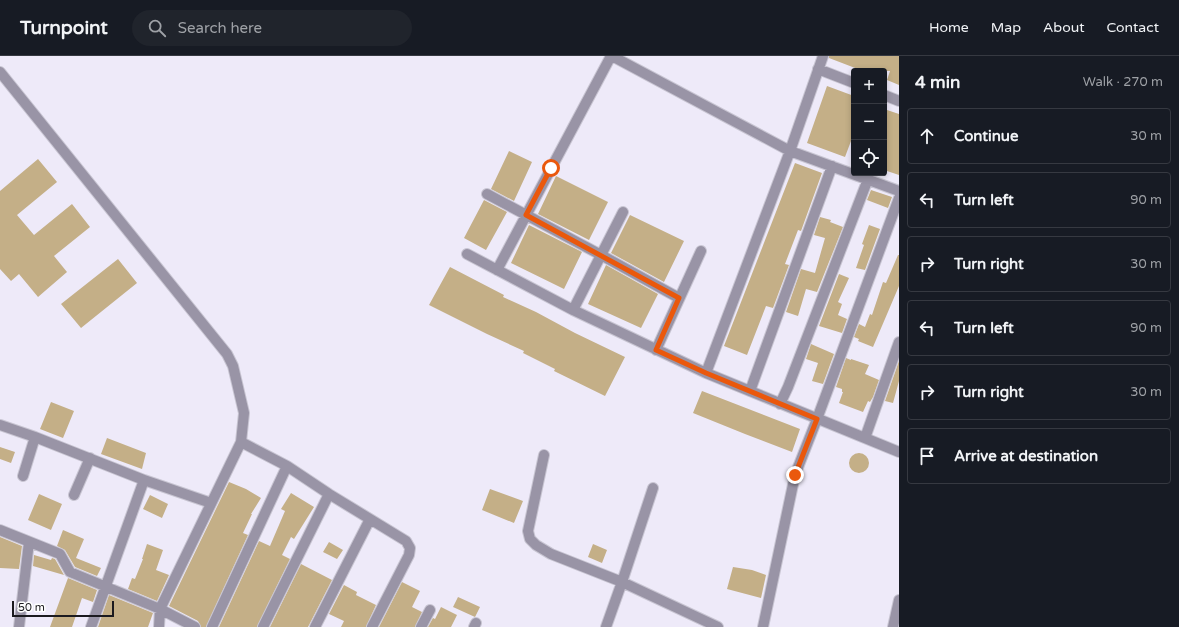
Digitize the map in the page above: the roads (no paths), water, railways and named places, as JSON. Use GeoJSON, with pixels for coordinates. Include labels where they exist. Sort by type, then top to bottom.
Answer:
{"type":"FeatureCollection","features":[{"type":"Feature","properties":{"kind":"street"},"geometry":{"type":"LineString","coordinates":[[497,270],[612,56],[790,151],[899,191]]}},
{"type":"Feature","properties":{"kind":"street"},"geometry":{"type":"LineString","coordinates":[[706,373],[790,151],[823,56]]}},
{"type":"Feature","properties":{"kind":"street"},"geometry":{"type":"LineString","coordinates":[[818,69],[851,82]]}},
{"type":"Feature","properties":{"kind":"street"},"geometry":{"type":"LineString","coordinates":[[0,72],[227,354],[233,366],[244,413],[241,442],[160,609],[159,627]]}},
{"type":"Feature","properties":{"kind":"street"},"geometry":{"type":"LineString","coordinates":[[887,96],[899,101]]}},
{"type":"Feature","properties":{"kind":"street"},"geometry":{"type":"LineString","coordinates":[[750,391],[832,166]]}},
{"type":"Feature","properties":{"kind":"street"},"geometry":{"type":"LineString","coordinates":[[780,404],[788,387],[868,180]]}},
{"type":"Feature","properties":{"kind":"street"},"geometry":{"type":"LineString","coordinates":[[487,194],[679,298]]}},
{"type":"Feature","properties":{"kind":"street"},"geometry":{"type":"LineString","coordinates":[[763,627],[795,475],[899,198]]}},
{"type":"Feature","properties":{"kind":"street"},"geometry":{"type":"LineString","coordinates":[[573,310],[623,212]]}},
{"type":"Feature","properties":{"kind":"street"},"geometry":{"type":"LineString","coordinates":[[656,350],[701,251]]}},
{"type":"Feature","properties":{"kind":"street"},"geometry":{"type":"LineString","coordinates":[[467,254],[573,310],[706,373],[899,451]]}},
{"type":"Feature","properties":{"kind":"street"},"geometry":{"type":"LineString","coordinates":[[865,438],[899,342]]}},
{"type":"Feature","properties":{"kind":"street"},"geometry":{"type":"LineString","coordinates":[[0,425],[90,458],[144,480],[211,503]]}},
{"type":"Feature","properties":{"kind":"street"},"geometry":{"type":"LineString","coordinates":[[23,476],[35,437]]}},
{"type":"Feature","properties":{"kind":"street"},"geometry":{"type":"LineString","coordinates":[[241,442],[287,466],[406,542],[410,548],[409,555],[372,627]]}},
{"type":"Feature","properties":{"kind":"street"},"geometry":{"type":"LineString","coordinates":[[544,455],[528,531],[530,539],[536,545],[551,554],[622,582],[718,627]]}},
{"type":"Feature","properties":{"kind":"street"},"geometry":{"type":"LineString","coordinates":[[74,495],[90,458]]}},
{"type":"Feature","properties":{"kind":"street"},"geometry":{"type":"LineString","coordinates":[[212,627],[287,466]]}},
{"type":"Feature","properties":{"kind":"street"},"geometry":{"type":"LineString","coordinates":[[91,627],[144,480]]}},
{"type":"Feature","properties":{"kind":"street"},"geometry":{"type":"LineString","coordinates":[[606,627],[653,488]]}},
{"type":"Feature","properties":{"kind":"street"},"geometry":{"type":"LineString","coordinates":[[262,627],[329,494]]}},
{"type":"Feature","properties":{"kind":"street"},"geometry":{"type":"LineString","coordinates":[[315,627],[370,519]]}},
{"type":"Feature","properties":{"kind":"street"},"geometry":{"type":"LineString","coordinates":[[0,530],[60,554],[70,572],[160,609],[195,627]]}},
{"type":"Feature","properties":{"kind":"street"},"geometry":{"type":"LineString","coordinates":[[19,627],[29,542]]}},
{"type":"Feature","properties":{"kind":"street"},"geometry":{"type":"LineString","coordinates":[[893,627],[899,600]]}},
{"type":"Feature","properties":{"kind":"street"},"geometry":{"type":"LineString","coordinates":[[421,627],[430,610]]}}]}
